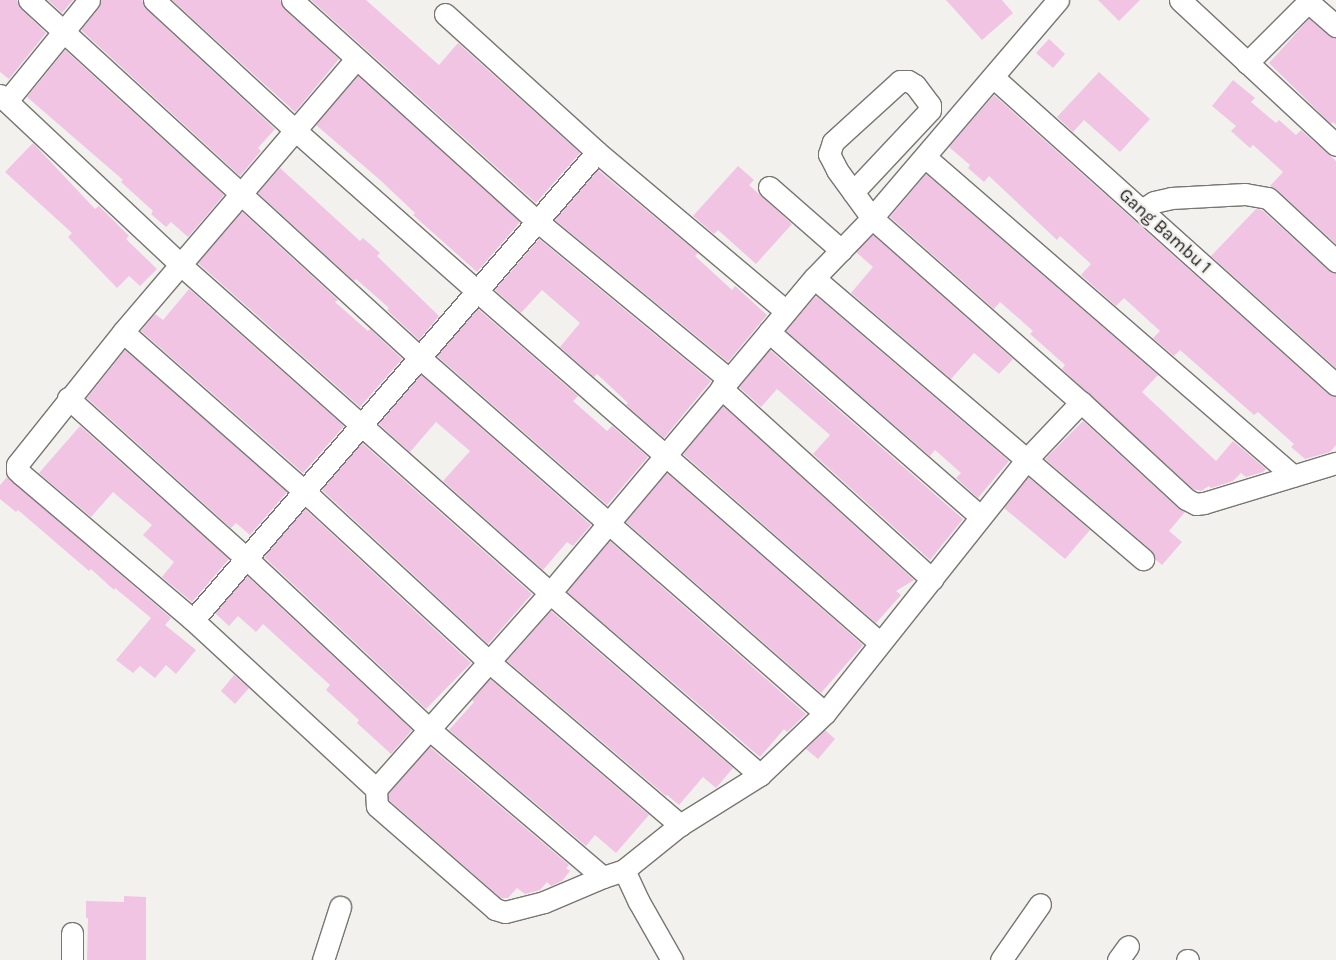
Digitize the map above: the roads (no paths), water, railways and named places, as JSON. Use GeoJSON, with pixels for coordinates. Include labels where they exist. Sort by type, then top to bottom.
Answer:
{"type":"FeatureCollection","features":[{"type":"Feature","properties":{"kind":"street"},"geometry":{"type":"LineString","coordinates":[[29,0],[419,357],[825,713]]}},
{"type":"Feature","properties":{"kind":"street"},"geometry":{"type":"LineString","coordinates":[[90,0],[4,98],[182,266],[550,593],[760,775]]}},
{"type":"Feature","properties":{"kind":"street"},"geometry":{"type":"LineString","coordinates":[[154,0],[296,132],[879,642]]}},
{"type":"Feature","properties":{"kind":"street"},"geometry":{"type":"LineString","coordinates":[[292,0],[537,221],[725,384],[932,579]]}},
{"type":"Feature","properties":{"kind":"street"},"geometry":{"type":"LineString","coordinates":[[376,789],[609,525],[814,278],[872,218],[1058,0]]}},
{"type":"Feature","properties":{"kind":"street"},"geometry":{"type":"LineString","coordinates":[[1180,0],[1336,145]]}},
{"type":"Feature","properties":{"kind":"street"},"geometry":{"type":"LineString","coordinates":[[1247,64],[1307,1],[1336,26]]}},
{"type":"Feature","properties":{"kind":"street"},"geometry":{"type":"LineString","coordinates":[[445,14],[596,152],[786,311]]}},
{"type":"Feature","properties":{"kind":"street"},"geometry":{"type":"LineString","coordinates":[[356,59],[182,266],[123,332],[16,465],[17,470],[193,620],[376,789],[377,806],[496,909],[505,912],[529,907],[624,870],[680,825],[760,775],[825,713],[842,694],[879,642],[932,579],[980,516],[1026,460],[1081,402]]}},
{"type":"Feature","properties":{"kind":"street","name":"Gang Bambu 1"},"geometry":{"type":"LineString","coordinates":[[992,77],[1336,385]]}},
{"type":"Feature","properties":{"kind":"street"},"geometry":{"type":"LineString","coordinates":[[853,192],[928,115],[930,105],[915,85],[908,81],[900,81],[833,142],[829,154],[837,170],[853,192],[872,218],[1081,402],[1186,499],[1196,504],[1336,463]]}},
{"type":"Feature","properties":{"kind":"street"},"geometry":{"type":"LineString","coordinates":[[193,620],[596,152]]}},
{"type":"Feature","properties":{"kind":"street"},"geometry":{"type":"LineString","coordinates":[[925,157],[1293,476]]}},
{"type":"Feature","properties":{"kind":"street"},"geometry":{"type":"LineString","coordinates":[[770,187],[841,250]]}},
{"type":"Feature","properties":{"kind":"street"},"geometry":{"type":"LineString","coordinates":[[1142,210],[1154,202],[1171,198],[1244,194],[1268,198],[1336,261]]}},
{"type":"Feature","properties":{"kind":"street"},"geometry":{"type":"LineString","coordinates":[[814,278],[1143,559]]}},
{"type":"Feature","properties":{"kind":"street"},"geometry":{"type":"LineString","coordinates":[[123,332],[304,491],[488,661],[680,825]]}},
{"type":"Feature","properties":{"kind":"street"},"geometry":{"type":"LineString","coordinates":[[769,332],[980,516]]}},
{"type":"Feature","properties":{"kind":"street"},"geometry":{"type":"LineString","coordinates":[[68,398],[246,558],[430,730],[603,877]]}},
{"type":"Feature","properties":{"kind":"street"},"geometry":{"type":"LineString","coordinates":[[624,870],[639,902],[672,960]]}},
{"type":"Feature","properties":{"kind":"street"},"geometry":{"type":"LineString","coordinates":[[1001,960],[1040,904]]}},
{"type":"Feature","properties":{"kind":"street"},"geometry":{"type":"LineString","coordinates":[[323,960],[340,907]]}},
{"type":"Feature","properties":{"kind":"street"},"geometry":{"type":"LineString","coordinates":[[72,932],[72,960]]}}]}
